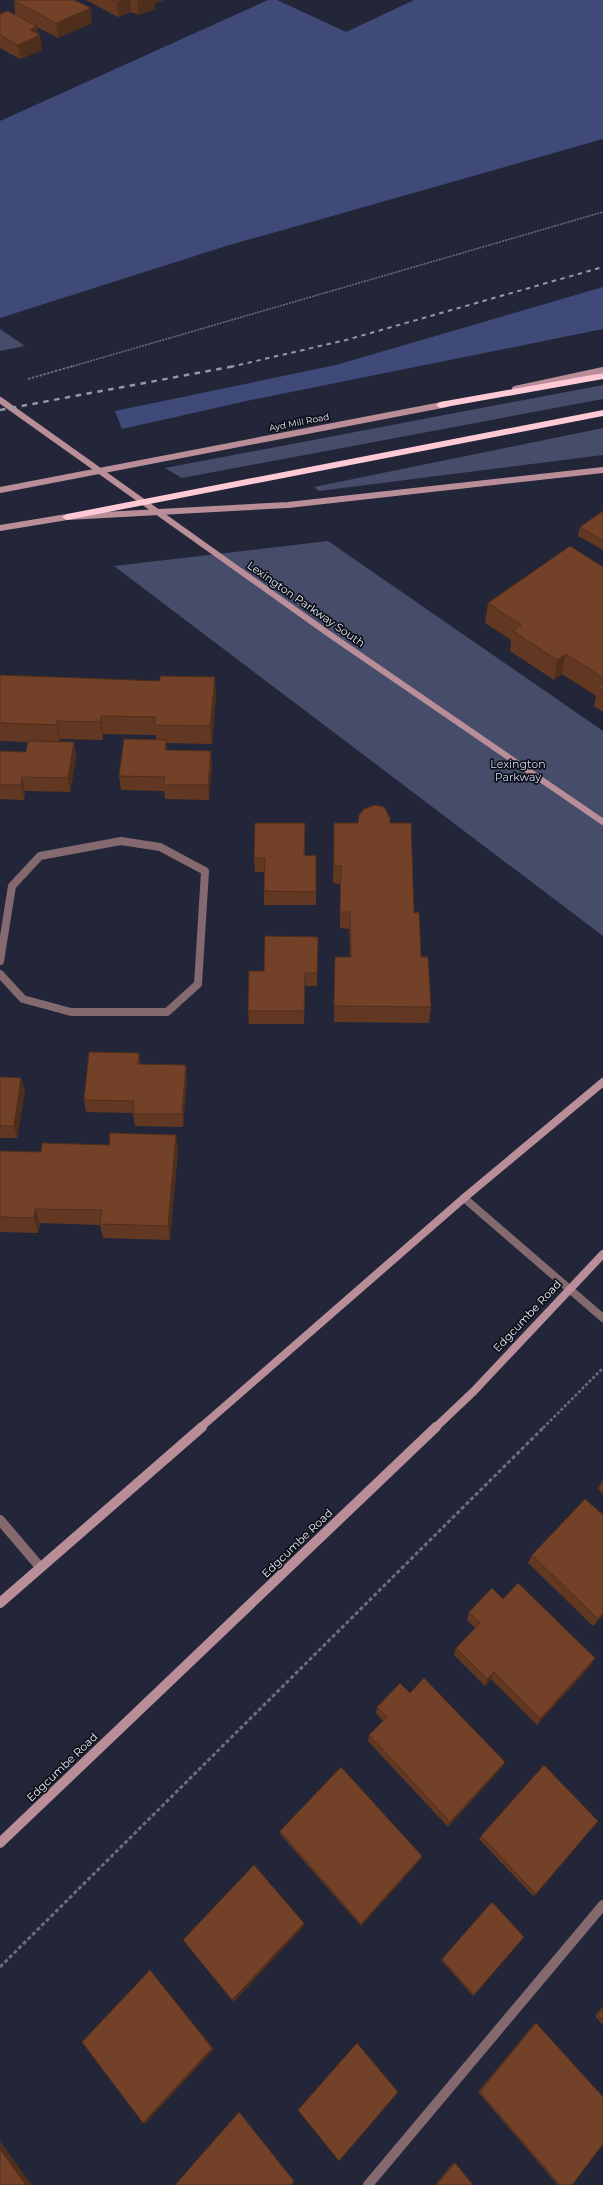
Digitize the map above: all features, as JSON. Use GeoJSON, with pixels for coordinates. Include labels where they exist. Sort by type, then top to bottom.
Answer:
{"type":"FeatureCollection","features":[{"type":"Feature","properties":{"kind":"highway","name":"Ayd Mill Road"},"geometry":{"type":"LineString","coordinates":[[440,405],[603,376]]}},
{"type":"Feature","properties":{"kind":"highway"},"geometry":{"type":"LineString","coordinates":[[67,517],[603,413]]}},
{"type":"Feature","properties":{"kind":"main road"},"geometry":{"type":"LineString","coordinates":[[440,405],[603,370]]}},
{"type":"Feature","properties":{"kind":"main road","name":"Lexington Parkway South"},"geometry":{"type":"LineString","coordinates":[[0,400],[329,634],[603,822]]}},
{"type":"Feature","properties":{"kind":"main road","name":"Ayd Mill Road"},"geometry":{"type":"LineString","coordinates":[[0,490],[440,405]]}},
{"type":"Feature","properties":{"kind":"main road"},"geometry":{"type":"LineString","coordinates":[[0,528],[67,517],[288,505],[603,470]]}},
{"type":"Feature","properties":{"kind":"main road"},"geometry":{"type":"LineString","coordinates":[[0,1603],[464,1198],[603,1082]]}},
{"type":"Feature","properties":{"kind":"main road","name":"Edgcumbe Road"},"geometry":{"type":"LineString","coordinates":[[0,1843],[474,1391],[603,1254]]}},
{"type":"Feature","properties":{"kind":"lane"},"geometry":{"type":"LineString","coordinates":[[0,961],[2,936],[12,886],[40,856],[121,841],[160,848],[205,870],[198,984],[167,1012],[71,1012],[22,999],[0,974]]}},
{"type":"Feature","properties":{"kind":"lane"},"geometry":{"type":"LineString","coordinates":[[464,1198],[603,1318]]}},
{"type":"Feature","properties":{"kind":"lane"},"geometry":{"type":"LineString","coordinates":[[0,1520],[40,1567]]}},
{"type":"Feature","properties":{"kind":"lane"},"geometry":{"type":"LineString","coordinates":[[368,2185],[603,1905]]}},
{"type":"Feature","properties":{"kind":"path"},"geometry":{"type":"LineString","coordinates":[[23,380],[603,212]]}},
{"type":"Feature","properties":{"kind":"path"},"geometry":{"type":"LineString","coordinates":[[0,1968],[603,1368]]}},
{"type":"Feature","properties":{"kind":"green space"},"geometry":{"type":"Polygon","coordinates":[[[0,329],[25,346],[0,351],[0,329]]]}},
{"type":"Feature","properties":{"kind":"green space"},"geometry":{"type":"Polygon","coordinates":[[[603,385],[603,399],[182,478],[165,468],[603,385]]]}},
{"type":"Feature","properties":{"kind":"green space"},"geometry":{"type":"Polygon","coordinates":[[[603,428],[603,455],[319,491],[314,487],[603,428]]]}},
{"type":"Feature","properties":{"kind":"green space","name":"Lexington Parkway"},"geometry":{"type":"Polygon","coordinates":[[[328,541],[603,731],[603,936],[114,566],[328,541]]]}},
{"type":"Feature","properties":{"kind":"shaded area"},"geometry":{"type":"Polygon","coordinates":[[[268,0],[277,0],[346,32],[414,0],[603,0],[603,139],[223,247],[0,318],[0,121],[268,0]]]}},
{"type":"Feature","properties":{"kind":"shaded area"},"geometry":{"type":"Polygon","coordinates":[[[603,287],[603,329],[251,400],[122,429],[115,411],[336,365],[603,287]]]}},
{"type":"Feature","properties":{"kind":"building"},"geometry":{"type":"Polygon","coordinates":[[[74,0],[91,8],[56,23],[14,1],[74,0]]]}},
{"type":"Feature","properties":{"kind":"building"},"geometry":{"type":"Polygon","coordinates":[[[112,0],[123,0],[117,2],[112,0]]]}},
{"type":"Feature","properties":{"kind":"building"},"geometry":{"type":"Polygon","coordinates":[[[8,11],[37,26],[30,30],[40,35],[18,45],[0,35],[0,14],[8,11]]]}},
{"type":"Feature","properties":{"kind":"building"},"geometry":{"type":"Polygon","coordinates":[[[603,511],[603,541],[580,527],[603,511]]]}},
{"type":"Feature","properties":{"kind":"building"},"geometry":{"type":"Polygon","coordinates":[[[570,546],[603,567],[603,678],[566,654],[557,660],[513,631],[521,625],[488,603],[570,546]]]}},
{"type":"Feature","properties":{"kind":"building"},"geometry":{"type":"Polygon","coordinates":[[[0,675],[160,681],[160,676],[215,677],[210,726],[155,725],[155,717],[101,716],[100,722],[57,721],[57,725],[0,723],[0,675]]]}},
{"type":"Feature","properties":{"kind":"building"},"geometry":{"type":"Polygon","coordinates":[[[603,683],[603,690],[598,686],[603,683]]]}},
{"type":"Feature","properties":{"kind":"building"},"geometry":{"type":"Polygon","coordinates":[[[124,739],[166,740],[165,750],[211,751],[208,785],[163,785],[165,777],[119,776],[124,739]]]}},
{"type":"Feature","properties":{"kind":"building"},"geometry":{"type":"Polygon","coordinates":[[[28,741],[74,742],[68,778],[22,777],[21,785],[0,785],[0,751],[26,752],[28,741]]]}},
{"type":"Feature","properties":{"kind":"building"},"geometry":{"type":"Polygon","coordinates":[[[375,805],[384,807],[390,818],[390,823],[411,823],[414,913],[419,912],[421,957],[428,957],[431,1007],[334,1006],[335,957],[351,957],[350,912],[340,912],[341,866],[334,866],[334,823],[358,823],[359,815],[364,809],[375,805]]]}},
{"type":"Feature","properties":{"kind":"building"},"geometry":{"type":"Polygon","coordinates":[[[255,823],[305,823],[304,856],[316,855],[316,892],[264,891],[265,858],[254,858],[255,823]]]}},
{"type":"Feature","properties":{"kind":"building"},"geometry":{"type":"Polygon","coordinates":[[[265,936],[318,937],[317,973],[305,973],[304,1011],[248,1011],[249,971],[264,971],[265,936]]]}},
{"type":"Feature","properties":{"kind":"building"},"geometry":{"type":"Polygon","coordinates":[[[89,1052],[139,1053],[138,1064],[186,1065],[182,1114],[133,1114],[134,1101],[84,1100],[89,1052]]]}},
{"type":"Feature","properties":{"kind":"building"},"geometry":{"type":"Polygon","coordinates":[[[0,1077],[21,1078],[14,1126],[0,1126],[0,1077]]]}},
{"type":"Feature","properties":{"kind":"building"},"geometry":{"type":"Polygon","coordinates":[[[110,1133],[176,1135],[168,1226],[100,1224],[102,1210],[35,1209],[34,1218],[0,1217],[0,1151],[41,1152],[42,1143],[109,1145],[110,1133]]]}},
{"type":"Feature","properties":{"kind":"building"},"geometry":{"type":"Polygon","coordinates":[[[585,1499],[603,1515],[603,1613],[598,1619],[532,1555],[585,1499]]]}},
{"type":"Feature","properties":{"kind":"building"},"geometry":{"type":"Polygon","coordinates":[[[518,1583],[595,1658],[540,1719],[494,1672],[487,1679],[456,1648],[480,1623],[469,1612],[492,1588],[503,1599],[518,1583]]]}},
{"type":"Feature","properties":{"kind":"building"},"geometry":{"type":"Polygon","coordinates":[[[424,1678],[505,1762],[450,1822],[369,1735],[387,1717],[377,1707],[400,1683],[410,1693],[424,1678]]]}},
{"type":"Feature","properties":{"kind":"building"},"geometry":{"type":"Polygon","coordinates":[[[544,1765],[598,1821],[536,1894],[481,1836],[544,1765]]]}},
{"type":"Feature","properties":{"kind":"building"},"geometry":{"type":"Polygon","coordinates":[[[341,1767],[422,1856],[361,1924],[280,1831],[341,1767]]]}},
{"type":"Feature","properties":{"kind":"building"},"geometry":{"type":"Polygon","coordinates":[[[254,1865],[304,1923],[232,2000],[183,1940],[254,1865]]]}},
{"type":"Feature","properties":{"kind":"building"},"geometry":{"type":"Polygon","coordinates":[[[492,1902],[524,1937],[474,1995],[442,1959],[492,1902]]]}},
{"type":"Feature","properties":{"kind":"building"},"geometry":{"type":"Polygon","coordinates":[[[150,1970],[212,2048],[143,2123],[82,2042],[150,1970]]]}},
{"type":"Feature","properties":{"kind":"building"},"geometry":{"type":"Polygon","coordinates":[[[603,2009],[603,2021],[598,2015],[603,2009]]]}},
{"type":"Feature","properties":{"kind":"building"},"geometry":{"type":"Polygon","coordinates":[[[536,2023],[603,2097],[603,2144],[572,2185],[560,2185],[480,2092],[536,2023]]]}},
{"type":"Feature","properties":{"kind":"building"},"geometry":{"type":"Polygon","coordinates":[[[357,2043],[398,2092],[339,2161],[298,2110],[357,2043]]]}},
{"type":"Feature","properties":{"kind":"building"},"geometry":{"type":"Polygon","coordinates":[[[239,2112],[294,2181],[291,2185],[175,2185],[239,2112]]]}},
{"type":"Feature","properties":{"kind":"building"},"geometry":{"type":"Polygon","coordinates":[[[0,2149],[26,2185],[0,2185],[0,2149]]]}},
{"type":"Feature","properties":{"kind":"building"},"geometry":{"type":"Polygon","coordinates":[[[455,2163],[473,2185],[437,2185],[455,2163]]]}},
{"type":"Feature","properties":{"kind":"railway"},"geometry":{"type":"LineString","coordinates":[[231,367],[346,340],[603,267]]}},
{"type":"Feature","properties":{"kind":"railway"},"geometry":{"type":"LineString","coordinates":[[0,410],[231,367]]}}]}
